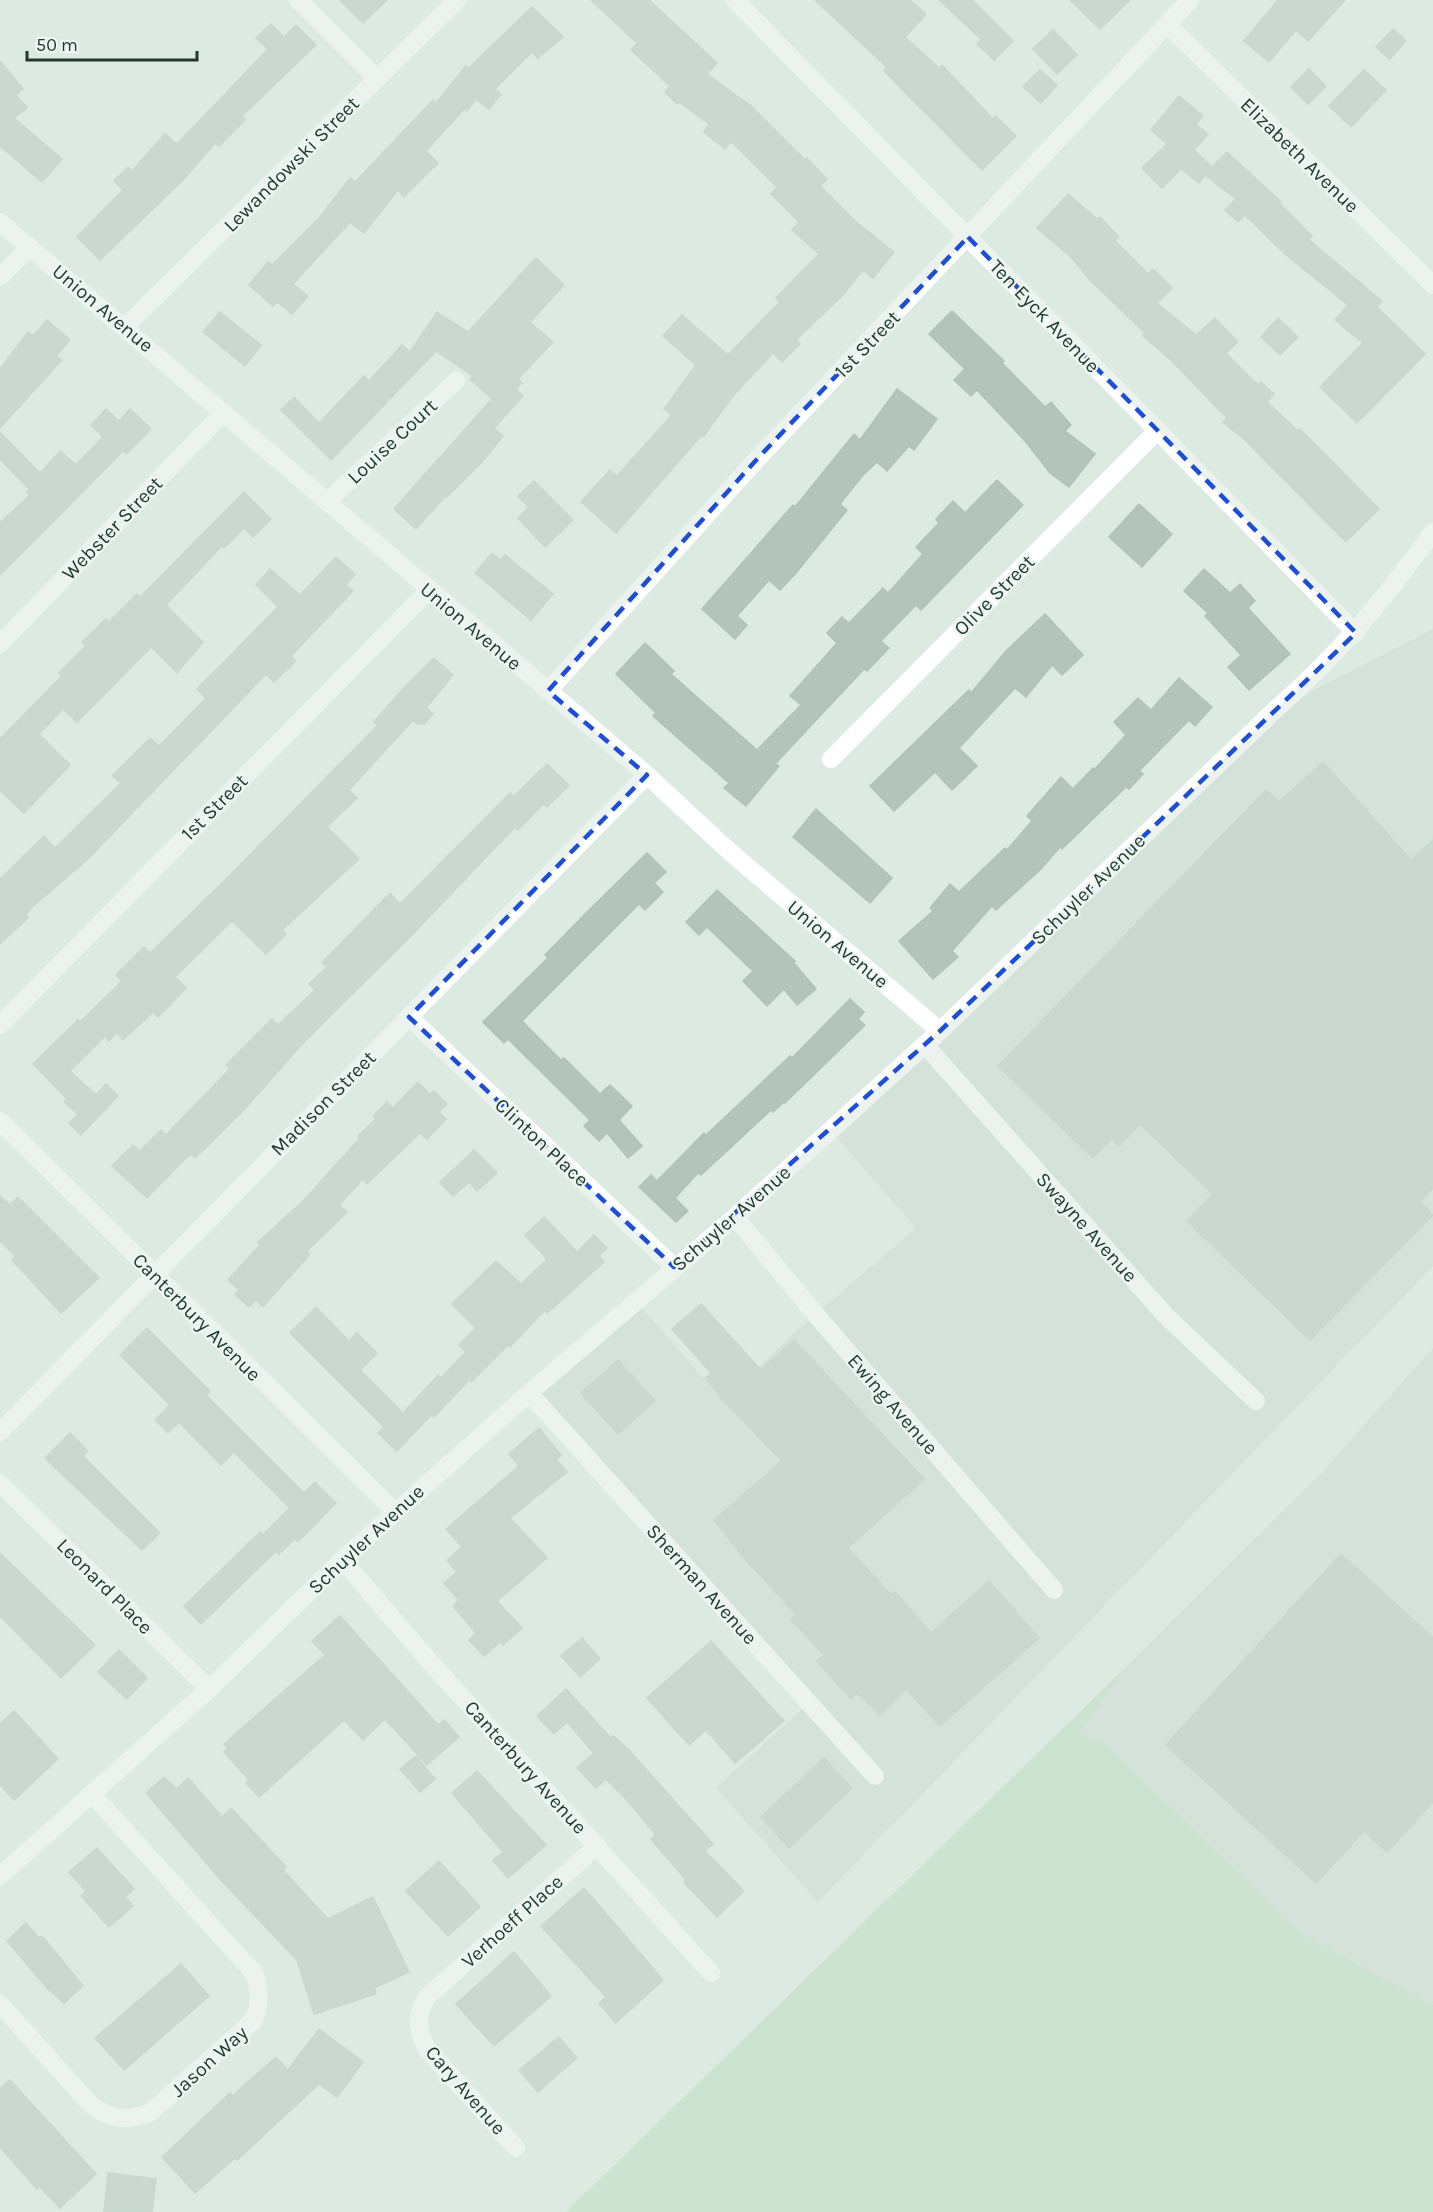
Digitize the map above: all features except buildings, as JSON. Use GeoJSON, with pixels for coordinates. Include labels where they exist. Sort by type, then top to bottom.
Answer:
{"type":"FeatureCollection","features":[{"type":"Feature","properties":{"kind":"street"},"geometry":{"type":"LineString","coordinates":[[298,0],[377,79]]}},
{"type":"Feature","properties":{"kind":"street","name":"Lewandowski Street"},"geometry":{"type":"LineString","coordinates":[[125,327],[457,0]]}},
{"type":"Feature","properties":{"kind":"street","name":"Ten Eyck Avenue"},"geometry":{"type":"LineString","coordinates":[[735,0],[1356,633]]}},
{"type":"Feature","properties":{"kind":"street","name":"1st Street"},"geometry":{"type":"LineString","coordinates":[[548,692],[758,458],[1188,1]]}},
{"type":"Feature","properties":{"kind":"street","name":"Elizabeth Avenue"},"geometry":{"type":"LineString","coordinates":[[1167,24],[1433,285]]}},
{"type":"Feature","properties":{"kind":"street","name":"Union Avenue"},"geometry":{"type":"LineString","coordinates":[[0,222],[647,775],[729,851],[940,1031]]}},
{"type":"Feature","properties":{"kind":"street"},"geometry":{"type":"LineString","coordinates":[[0,277],[30,247]]}},
{"type":"Feature","properties":{"kind":"street","name":"Louise Court"},"geometry":{"type":"LineString","coordinates":[[327,502],[456,381]]}},
{"type":"Feature","properties":{"kind":"street","name":"Webster Street"},"geometry":{"type":"LineString","coordinates":[[0,644],[224,412]]}},
{"type":"Feature","properties":{"kind":"street","name":"Olive Street"},"geometry":{"type":"LineString","coordinates":[[831,759],[1157,431]]}},
{"type":"Feature","properties":{"kind":"street","name":"Schuyler Avenue"},"geometry":{"type":"LineString","coordinates":[[0,1876],[209,1689],[395,1512],[674,1267],[735,1217],[940,1031],[1356,633],[1433,532]]}},
{"type":"Feature","properties":{"kind":"street","name":"1st Street"},"geometry":{"type":"LineString","coordinates":[[0,1025],[429,590]]}},
{"type":"Feature","properties":{"kind":"street","name":"Madison Street"},"geometry":{"type":"LineString","coordinates":[[0,1432],[647,775]]}},
{"type":"Feature","properties":{"kind":"street","name":"Clinton Place"},"geometry":{"type":"LineString","coordinates":[[409,1017],[674,1267]]}},
{"type":"Feature","properties":{"kind":"street","name":"Swayne Avenue"},"geometry":{"type":"LineString","coordinates":[[925,1045],[1166,1316],[1256,1401]]}},
{"type":"Feature","properties":{"kind":"street","name":"Canterbury Avenue"},"geometry":{"type":"LineString","coordinates":[[0,1121],[395,1512]]}},
{"type":"Feature","properties":{"kind":"street","name":"Ewing Avenue"},"geometry":{"type":"LineString","coordinates":[[735,1217],[816,1316],[1054,1590]]}},
{"type":"Feature","properties":{"kind":"street","name":"Sherman Avenue"},"geometry":{"type":"LineString","coordinates":[[529,1393],[875,1776]]}},
{"type":"Feature","properties":{"kind":"street","name":"Leonard Place"},"geometry":{"type":"LineString","coordinates":[[0,1483],[209,1689]]}},
{"type":"Feature","properties":{"kind":"street","name":"Canterbury Avenue"},"geometry":{"type":"LineString","coordinates":[[342,1560],[432,1664],[711,1973]]}},
{"type":"Feature","properties":{"kind":"street","name":"Jason Way"},"geometry":{"type":"LineString","coordinates":[[0,2004],[91,2105],[103,2114],[120,2120],[135,2118],[151,2112],[254,2020],[259,2006],[260,1989],[254,1973],[92,1794]]}},
{"type":"Feature","properties":{"kind":"street","name":"Verhoeff Place"},"geometry":{"type":"LineString","coordinates":[[427,1997],[597,1846]]}},
{"type":"Feature","properties":{"kind":"street","name":"Cary Avenue"},"geometry":{"type":"LineString","coordinates":[[427,1997],[422,2005],[418,2025],[427,2049],[516,2148]]}},
{"type":"Feature","properties":{"kind":"highlighted area"},"geometry":{"type":"Polygon","coordinates":[[[968,237],[1356,633],[940,1031],[674,1267],[409,1017],[647,775],[548,691],[758,458],[968,237]]]}},
{"type":"Feature","properties":{"kind":"shaded area"},"geometry":{"type":"Polygon","coordinates":[[[1433,629],[1433,1266],[818,1902],[716,1788],[809,1703],[529,1393],[636,1301],[724,1402],[791,1336],[916,1228],[831,1131],[1274,711],[1433,629]]]}},
{"type":"Feature","properties":{"kind":"shaded area"},"geometry":{"type":"Polygon","coordinates":[[[1433,1348],[1433,2005],[1302,1934],[1102,1741],[1078,1734],[1123,1670],[1323,1471],[1433,1348]]]}},
{"type":"Feature","properties":{"kind":"green space"},"geometry":{"type":"Polygon","coordinates":[[[1123,1670],[1079,1734],[1102,1741],[1302,1934],[1433,2005],[1433,2212],[566,2212],[1123,1670]]]}}]}
